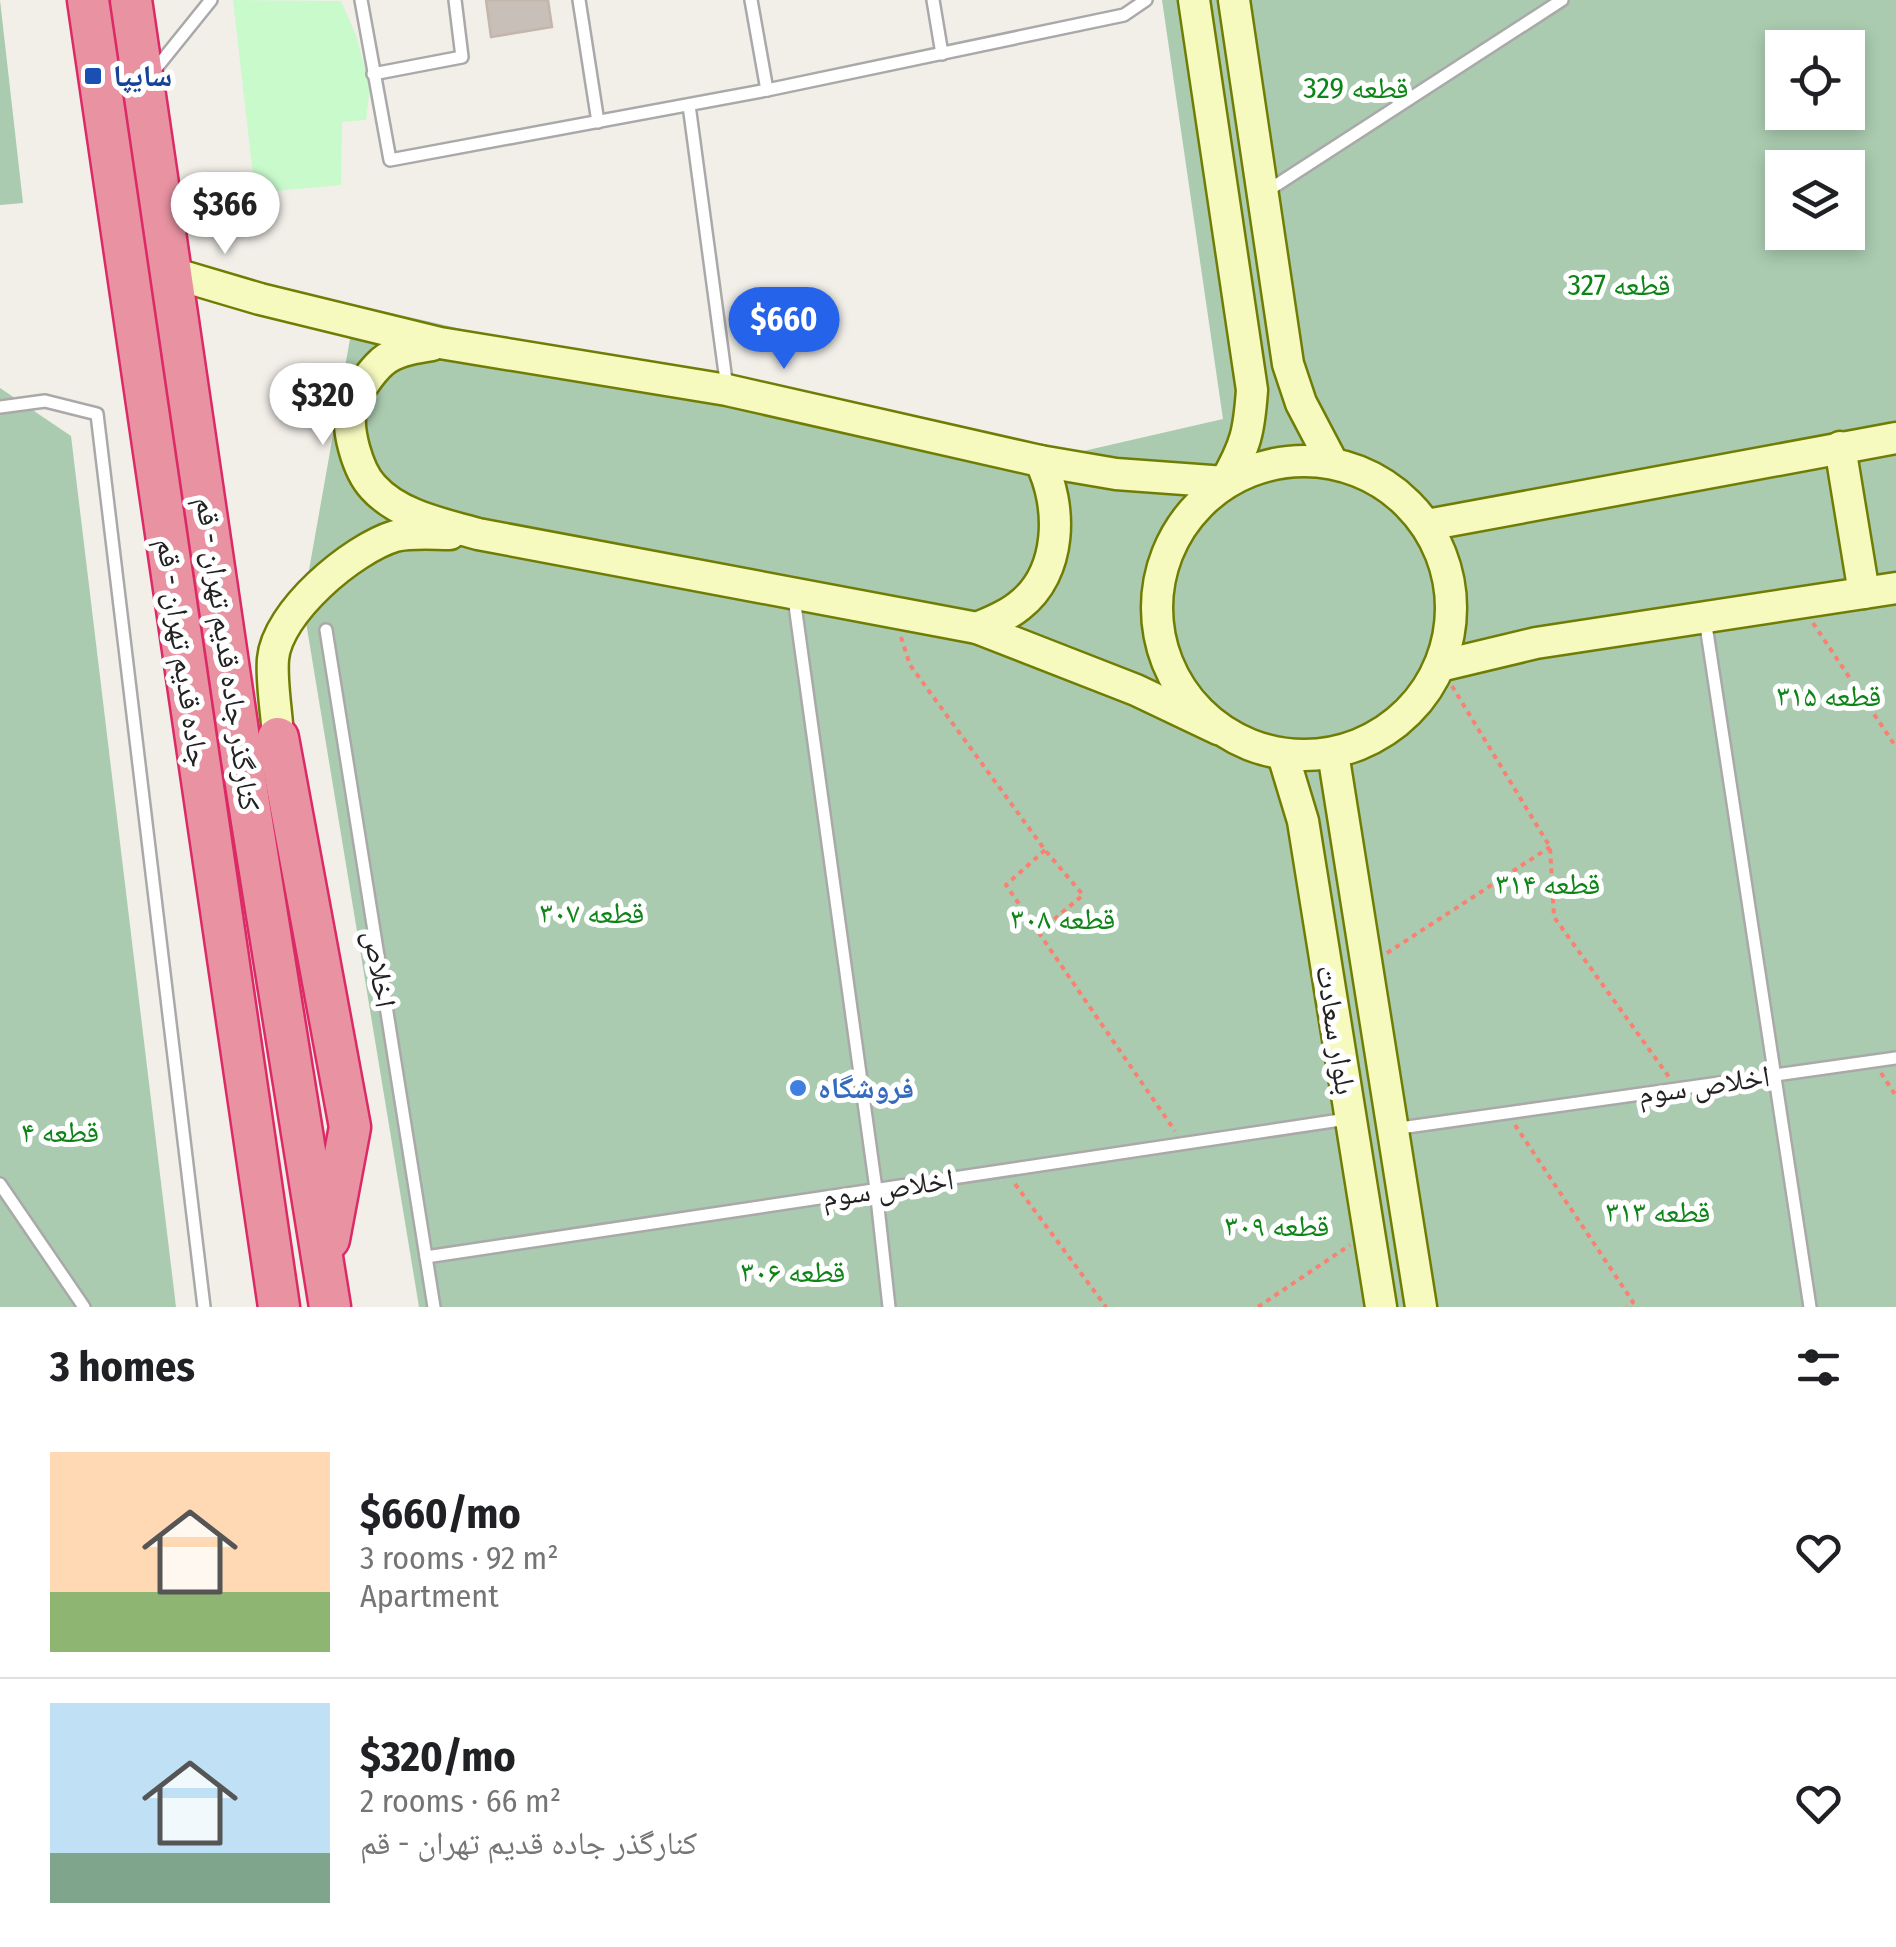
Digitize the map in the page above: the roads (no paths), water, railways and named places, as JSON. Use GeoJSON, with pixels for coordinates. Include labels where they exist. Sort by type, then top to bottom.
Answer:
{"type":"FeatureCollection","features":[{"type":"Feature","properties":{"kind":"highway","name":"جاده قدیم تهران - قم"},"geometry":{"type":"LineString","coordinates":[[88,0],[279,1307]]}},
{"type":"Feature","properties":{"kind":"highway","name":"کنارگذر جاده قدیم تهران - قم"},"geometry":{"type":"LineString","coordinates":[[132,0],[245,778],[330,1307]]}},
{"type":"Feature","properties":{"kind":"highway"},"geometry":{"type":"LineString","coordinates":[[278,738],[350,1127],[324,1267]]}},
{"type":"Feature","properties":{"kind":"street"},"geometry":{"type":"LineString","coordinates":[[1194,0],[1252,390],[1250,429],[1225,482]]}},
{"type":"Feature","properties":{"kind":"street"},"geometry":{"type":"LineString","coordinates":[[1234,0],[1288,364],[1301,403],[1332,462]]}},
{"type":"Feature","properties":{"kind":"street"},"geometry":{"type":"LineString","coordinates":[[172,273],[440,343],[727,390],[1040,461],[1116,474],[1225,482]]}},
{"type":"Feature","properties":{"kind":"street"},"geometry":{"type":"LineString","coordinates":[[440,343],[404,350],[382,362],[351,408],[350,436],[358,460],[372,487],[400,507],[428,520],[478,534],[977,628],[1136,690],[1248,746],[1283,755],[1333,754],[1378,736],[1415,706],[1440,666],[1450,630],[1451,594],[1444,558],[1427,526],[1402,496],[1369,474],[1332,462],[1292,460],[1258,467],[1225,482],[1189,514],[1165,556],[1156,604],[1162,652],[1184,695],[1218,729]]}},
{"type":"Feature","properties":{"kind":"street"},"geometry":{"type":"LineString","coordinates":[[1427,526],[1896,438]]}},
{"type":"Feature","properties":{"kind":"street"},"geometry":{"type":"LineString","coordinates":[[1840,448],[1864,593]]}},
{"type":"Feature","properties":{"kind":"street"},"geometry":{"type":"LineString","coordinates":[[977,628],[1025,602],[1048,564],[1056,533],[1055,510],[1050,480],[1040,461]]}},
{"type":"Feature","properties":{"kind":"street"},"geometry":{"type":"LineString","coordinates":[[278,738],[273,658],[285,625],[322,580],[377,543],[399,535],[478,534]]}},
{"type":"Feature","properties":{"kind":"street"},"geometry":{"type":"LineString","coordinates":[[1440,666],[1536,643],[1896,588]]}},
{"type":"Feature","properties":{"kind":"street","name":"بلوار سعادت"},"geometry":{"type":"LineString","coordinates":[[1333,754],[1422,1307]]}},
{"type":"Feature","properties":{"kind":"street","name":"بلوار سعادت"},"geometry":{"type":"LineString","coordinates":[[1283,755],[1303,821],[1381,1307]]}},
{"type":"Feature","properties":{"kind":"lane"},"geometry":{"type":"LineString","coordinates":[[144,83],[211,0]]}},
{"type":"Feature","properties":{"kind":"lane"},"geometry":{"type":"LineString","coordinates":[[360,0],[390,160],[942,54],[1124,15],[1146,0]]}},
{"type":"Feature","properties":{"kind":"lane"},"geometry":{"type":"LineString","coordinates":[[373,74],[462,57],[455,0]]}},
{"type":"Feature","properties":{"kind":"lane"},"geometry":{"type":"LineString","coordinates":[[579,0],[598,122]]}},
{"type":"Feature","properties":{"kind":"lane"},"geometry":{"type":"LineString","coordinates":[[751,0],[767,90]]}},
{"type":"Feature","properties":{"kind":"lane"},"geometry":{"type":"LineString","coordinates":[[933,0],[942,54]]}},
{"type":"Feature","properties":{"kind":"lane"},"geometry":{"type":"LineString","coordinates":[[1264,193],[1562,0]]}},
{"type":"Feature","properties":{"kind":"lane"},"geometry":{"type":"LineString","coordinates":[[689,105],[727,390]]}},
{"type":"Feature","properties":{"kind":"lane"},"geometry":{"type":"LineString","coordinates":[[0,406],[45,401],[97,414],[204,1307]]}},
{"type":"Feature","properties":{"kind":"lane"},"geometry":{"type":"LineString","coordinates":[[794,594],[889,1307]]}},
{"type":"Feature","properties":{"kind":"lane"},"geometry":{"type":"LineString","coordinates":[[1704,617],[1810,1307]]}},
{"type":"Feature","properties":{"kind":"lane","name":"اخلاص"},"geometry":{"type":"LineString","coordinates":[[326,630],[434,1307]]}},
{"type":"Feature","properties":{"kind":"lane","name":"اخلاص سوم"},"geometry":{"type":"LineString","coordinates":[[1393,1129],[1896,1058]]}},
{"type":"Feature","properties":{"kind":"lane","name":"اخلاص سوم"},"geometry":{"type":"LineString","coordinates":[[426,1257],[1350,1118]]}},
{"type":"Feature","properties":{"kind":"lane"},"geometry":{"type":"LineString","coordinates":[[0,1184],[84,1307]]}},
{"type":"Feature","properties":{"kind":"place","name":"سایپا"},"geometry":{"type":"Point","coordinates":[93,76]}},
{"type":"Feature","properties":{"kind":"place","name":"فروشگاه"},"geometry":{"type":"Point","coordinates":[798,1088]}},
{"type":"Feature","properties":{"kind":"park label","name":"قطعه 329"},"geometry":{"type":"Point","coordinates":[1356,88]}},
{"type":"Feature","properties":{"kind":"park label","name":"قطعه 327"},"geometry":{"type":"Point","coordinates":[1619,285]}},
{"type":"Feature","properties":{"kind":"park label","name":"قطعه ۳۱۵"},"geometry":{"type":"Point","coordinates":[1829,696]}},
{"type":"Feature","properties":{"kind":"park label","name":"قطعه ۳۱۴"},"geometry":{"type":"Point","coordinates":[1548,884]}},
{"type":"Feature","properties":{"kind":"park label","name":"قطعه ۳۰۷"},"geometry":{"type":"Point","coordinates":[592,913]}},
{"type":"Feature","properties":{"kind":"park label","name":"قطعه ۳۰۸"},"geometry":{"type":"Point","coordinates":[1063,919]}},
{"type":"Feature","properties":{"kind":"park label","name":"قطعه ۴"},"geometry":{"type":"Point","coordinates":[60,1132]}},
{"type":"Feature","properties":{"kind":"park label","name":"قطعه ۳۱۳"},"geometry":{"type":"Point","coordinates":[1658,1212]}},
{"type":"Feature","properties":{"kind":"park label","name":"قطعه ۳۰۹"},"geometry":{"type":"Point","coordinates":[1277,1226]}},
{"type":"Feature","properties":{"kind":"park label","name":"قطعه ۳۰۶"},"geometry":{"type":"Point","coordinates":[793,1272]}}]}
